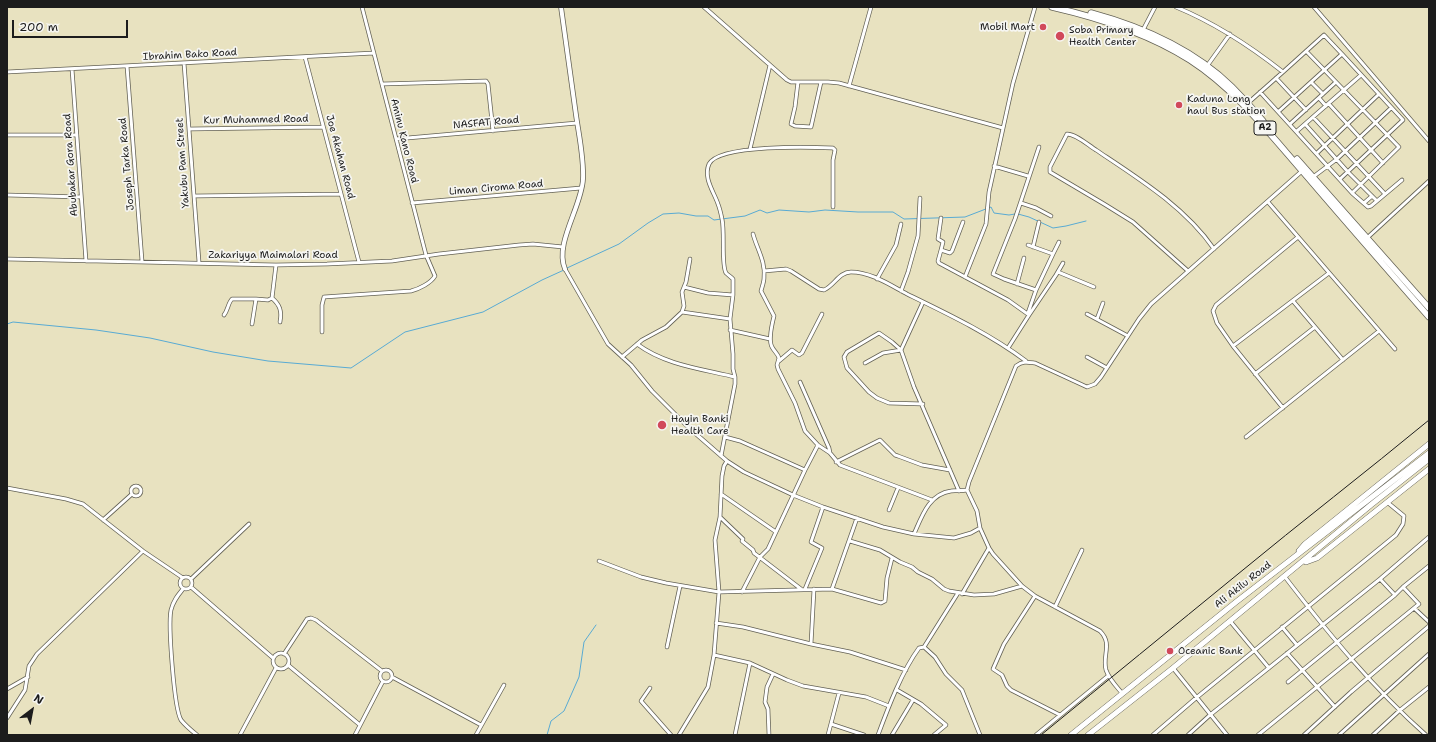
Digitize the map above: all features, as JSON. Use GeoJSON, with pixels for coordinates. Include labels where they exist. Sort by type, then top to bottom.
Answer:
{"type":"FeatureCollection","features":[{"type":"Feature","properties":{"kind":"highway","name":"A2"},"geometry":{"type":"LineString","coordinates":[[1052,7],[1090,16],[1148,37],[1191,60],[1213,76],[1274,138],[1429,317]]}},
{"type":"Feature","properties":{"kind":"highway","name":"A2"},"geometry":{"type":"LineString","coordinates":[[1068,7],[1106,17],[1143,30],[1174,45],[1207,66],[1232,86],[1429,308]]}},
{"type":"Feature","properties":{"kind":"main road"},"geometry":{"type":"LineString","coordinates":[[1295,557],[1304,544],[1429,444]]}},
{"type":"Feature","properties":{"kind":"main road","name":"Ali Akilu Road"},"geometry":{"type":"LineString","coordinates":[[1071,735],[1236,602],[1429,453]]}},
{"type":"Feature","properties":{"kind":"main road","name":"Ali Akilu Road"},"geometry":{"type":"LineString","coordinates":[[1088,735],[1173,668],[1429,459]]}},
{"type":"Feature","properties":{"kind":"main road"},"geometry":{"type":"LineString","coordinates":[[1301,564],[1317,558],[1429,469]]}},
{"type":"Feature","properties":{"kind":"street","name":"Aminu Kano Road"},"geometry":{"type":"LineString","coordinates":[[322,332],[322,305],[324,297],[416,290],[435,276],[426,255],[362,7]]}},
{"type":"Feature","properties":{"kind":"street"},"geometry":{"type":"LineString","coordinates":[[561,7],[577,123],[583,180],[562,247],[564,268],[608,344],[631,366],[671,411],[721,456],[744,472],[793,495],[883,527],[914,534],[954,538],[971,533],[980,528]]}},
{"type":"Feature","properties":{"kind":"street"},"geometry":{"type":"LineString","coordinates":[[704,7],[791,82],[839,83],[1003,128]]}},
{"type":"Feature","properties":{"kind":"street"},"geometry":{"type":"LineString","coordinates":[[849,86],[871,7]]}},
{"type":"Feature","properties":{"kind":"street"},"geometry":{"type":"LineString","coordinates":[[965,277],[984,232],[994,166],[1013,83],[1035,7]]}},
{"type":"Feature","properties":{"kind":"street"},"geometry":{"type":"LineString","coordinates":[[1143,30],[1155,7]]}},
{"type":"Feature","properties":{"kind":"street"},"geometry":{"type":"LineString","coordinates":[[1176,7],[1195,14],[1230,34],[1283,72]]}},
{"type":"Feature","properties":{"kind":"street"},"geometry":{"type":"LineString","coordinates":[[1314,7],[1429,141]]}},
{"type":"Feature","properties":{"kind":"street"},"geometry":{"type":"LineString","coordinates":[[1207,66],[1230,34]]}},
{"type":"Feature","properties":{"kind":"street"},"geometry":{"type":"LineString","coordinates":[[1248,103],[1324,35],[1378,95],[1403,120],[1340,179]]}},
{"type":"Feature","properties":{"kind":"street"},"geometry":{"type":"LineString","coordinates":[[1306,51],[1399,147],[1352,193]]}},
{"type":"Feature","properties":{"kind":"street","name":"Ibrahim Bako Road"},"geometry":{"type":"LineString","coordinates":[[7,72],[374,53]]}},
{"type":"Feature","properties":{"kind":"street"},"geometry":{"type":"LineString","coordinates":[[1279,111],[1342,54]]}},
{"type":"Feature","properties":{"kind":"street","name":"Joe Akahan Road"},"geometry":{"type":"LineString","coordinates":[[305,57],[359,262]]}},
{"type":"Feature","properties":{"kind":"street","name":"Yakubu Pam Street"},"geometry":{"type":"LineString","coordinates":[[184,63],[199,262]]}},
{"type":"Feature","properties":{"kind":"street"},"geometry":{"type":"LineString","coordinates":[[750,149],[770,65]]}},
{"type":"Feature","properties":{"kind":"street","name":"Joseph Tarka Road"},"geometry":{"type":"LineString","coordinates":[[127,66],[142,262]]}},
{"type":"Feature","properties":{"kind":"street","name":"Abubakar Gora Road"},"geometry":{"type":"LineString","coordinates":[[72,69],[86,260]]}},
{"type":"Feature","properties":{"kind":"street"},"geometry":{"type":"LineString","coordinates":[[1297,131],[1362,76]]}},
{"type":"Feature","properties":{"kind":"street"},"geometry":{"type":"LineString","coordinates":[[1276,78],[1306,110]]}},
{"type":"Feature","properties":{"kind":"street"},"geometry":{"type":"LineString","coordinates":[[382,84],[486,81],[488,84],[493,131]]}},
{"type":"Feature","properties":{"kind":"street"},"geometry":{"type":"LineString","coordinates":[[798,82],[791,124],[795,126],[811,127],[821,82]]}},
{"type":"Feature","properties":{"kind":"street"},"geometry":{"type":"LineString","coordinates":[[1311,82],[1323,94]]}},
{"type":"Feature","properties":{"kind":"street"},"geometry":{"type":"LineString","coordinates":[[1290,124],[1336,82]]}},
{"type":"Feature","properties":{"kind":"street"},"geometry":{"type":"LineString","coordinates":[[1260,92],[1279,111],[1352,193],[1369,207],[1402,180]]}},
{"type":"Feature","properties":{"kind":"street"},"geometry":{"type":"LineString","coordinates":[[1317,153],[1378,95]]}},
{"type":"Feature","properties":{"kind":"street"},"geometry":{"type":"LineString","coordinates":[[1319,98],[1347,124],[1383,163]]}},
{"type":"Feature","properties":{"kind":"street"},"geometry":{"type":"LineString","coordinates":[[1313,177],[1337,159],[1391,108]]}},
{"type":"Feature","properties":{"kind":"street"},"geometry":{"type":"LineString","coordinates":[[1313,117],[1344,152],[1385,194]]}},
{"type":"Feature","properties":{"kind":"street","name":"NASFAT Road"},"geometry":{"type":"LineString","coordinates":[[396,139],[577,123]]}},
{"type":"Feature","properties":{"kind":"street"},"geometry":{"type":"LineString","coordinates":[[1305,124],[1348,172],[1377,201]]}},
{"type":"Feature","properties":{"kind":"street","name":"Kur Muhammed Road"},"geometry":{"type":"LineString","coordinates":[[189,129],[323,127]]}},
{"type":"Feature","properties":{"kind":"street"},"geometry":{"type":"LineString","coordinates":[[1188,271],[1133,222],[1050,172],[1050,167],[1067,134],[1071,134],[1107,157],[1168,200],[1205,237],[1214,249]]}},
{"type":"Feature","properties":{"kind":"street"},"geometry":{"type":"LineString","coordinates":[[7,135],[77,135]]}},
{"type":"Feature","properties":{"kind":"street"},"geometry":{"type":"LineString","coordinates":[[721,456],[733,398],[735,377],[730,330],[733,279],[726,273],[724,260],[723,222],[718,203],[709,182],[708,172],[710,163],[714,159],[728,153],[750,149],[810,147],[835,149],[833,207]]}},
{"type":"Feature","properties":{"kind":"street"},"geometry":{"type":"LineString","coordinates":[[1036,290],[992,274],[1017,214],[1028,176],[1039,147]]}},
{"type":"Feature","properties":{"kind":"street"},"geometry":{"type":"LineString","coordinates":[[994,166],[1028,176]]}},
{"type":"Feature","properties":{"kind":"street"},"geometry":{"type":"LineString","coordinates":[[764,271],[786,269],[819,289],[824,290],[844,273],[850,272],[864,274],[877,278],[1008,348],[1026,361],[1035,363],[1087,387],[1095,384],[1139,318],[1151,304],[1302,171]]}},
{"type":"Feature","properties":{"kind":"street"},"geometry":{"type":"LineString","coordinates":[[1367,238],[1429,181]]}},
{"type":"Feature","properties":{"kind":"street","name":"Liman Ciroma Road"},"geometry":{"type":"LineString","coordinates":[[412,203],[581,188]]}},
{"type":"Feature","properties":{"kind":"street"},"geometry":{"type":"LineString","coordinates":[[194,196],[341,194]]}},
{"type":"Feature","properties":{"kind":"street"},"geometry":{"type":"LineString","coordinates":[[7,195],[81,197]]}},
{"type":"Feature","properties":{"kind":"street"},"geometry":{"type":"LineString","coordinates":[[1364,203],[1372,196]]}},
{"type":"Feature","properties":{"kind":"street"},"geometry":{"type":"LineString","coordinates":[[901,291],[914,255],[918,236],[920,198]]}},
{"type":"Feature","properties":{"kind":"street"},"geometry":{"type":"LineString","coordinates":[[1268,202],[1394,349]]}},
{"type":"Feature","properties":{"kind":"street"},"geometry":{"type":"LineString","coordinates":[[1021,203],[1036,208],[1051,216]]}},
{"type":"Feature","properties":{"kind":"street"},"geometry":{"type":"LineString","coordinates":[[940,218],[938,238],[943,242],[938,261],[939,263],[1008,300],[1028,314]]}},
{"type":"Feature","properties":{"kind":"street"},"geometry":{"type":"LineString","coordinates":[[941,250],[951,253],[963,222]]}},
{"type":"Feature","properties":{"kind":"street"},"geometry":{"type":"LineString","coordinates":[[1033,246],[1039,222]]}},
{"type":"Feature","properties":{"kind":"street"},"geometry":{"type":"LineString","coordinates":[[877,278],[896,245],[901,224]]}},
{"type":"Feature","properties":{"kind":"street"},"geometry":{"type":"LineString","coordinates":[[753,234],[755,243],[762,258],[764,271],[764,280],[761,291],[774,316],[770,339],[771,346],[778,355],[778,369],[793,398],[805,431],[818,445],[830,453]]}},
{"type":"Feature","properties":{"kind":"street"},"geometry":{"type":"LineString","coordinates":[[1283,408],[1233,346],[1217,323],[1213,311],[1216,305],[1298,237]]}},
{"type":"Feature","properties":{"kind":"street"},"geometry":{"type":"LineString","coordinates":[[1028,314],[1036,290],[1059,242]]}},
{"type":"Feature","properties":{"kind":"street","name":"Zakariyya Maimalari Road"},"geometry":{"type":"LineString","coordinates":[[7,259],[199,262],[276,265],[327,264],[392,261],[417,258],[426,255],[519,245],[533,244],[562,247]]}},
{"type":"Feature","properties":{"kind":"street"},"geometry":{"type":"LineString","coordinates":[[1028,245],[1053,254]]}},
{"type":"Feature","properties":{"kind":"street"},"geometry":{"type":"LineString","coordinates":[[1017,284],[1024,258]]}},
{"type":"Feature","properties":{"kind":"street"},"geometry":{"type":"LineString","coordinates":[[622,357],[637,344],[666,327],[682,312],[684,306],[682,292],[690,259]]}},
{"type":"Feature","properties":{"kind":"street"},"geometry":{"type":"LineString","coordinates":[[1008,348],[1028,314],[1040,300],[1063,263]]}},
{"type":"Feature","properties":{"kind":"street"},"geometry":{"type":"LineString","coordinates":[[276,265],[272,298],[280,307],[280,322]]}},
{"type":"Feature","properties":{"kind":"street"},"geometry":{"type":"LineString","coordinates":[[1058,272],[1094,287]]}},
{"type":"Feature","properties":{"kind":"street"},"geometry":{"type":"LineString","coordinates":[[1233,346],[1329,274]]}},
{"type":"Feature","properties":{"kind":"street"},"geometry":{"type":"LineString","coordinates":[[684,287],[708,293],[733,295]]}},
{"type":"Feature","properties":{"kind":"street"},"geometry":{"type":"LineString","coordinates":[[224,314],[230,300],[232,299],[268,300],[272,298]]}},
{"type":"Feature","properties":{"kind":"street"},"geometry":{"type":"LineString","coordinates":[[252,324],[256,299]]}},
{"type":"Feature","properties":{"kind":"street"},"geometry":{"type":"LineString","coordinates":[[1293,301],[1343,360]]}},
{"type":"Feature","properties":{"kind":"street"},"geometry":{"type":"LineString","coordinates":[[900,350],[923,302]]}},
{"type":"Feature","properties":{"kind":"street"},"geometry":{"type":"LineString","coordinates":[[1097,319],[1103,303]]}},
{"type":"Feature","properties":{"kind":"street"},"geometry":{"type":"LineString","coordinates":[[682,312],[730,319]]}},
{"type":"Feature","properties":{"kind":"street"},"geometry":{"type":"LineString","coordinates":[[779,361],[792,350],[799,355],[802,353],[822,314]]}},
{"type":"Feature","properties":{"kind":"street"},"geometry":{"type":"LineString","coordinates":[[1087,314],[1128,336]]}},
{"type":"Feature","properties":{"kind":"street"},"geometry":{"type":"LineString","coordinates":[[1255,374],[1315,327]]}},
{"type":"Feature","properties":{"kind":"street"},"geometry":{"type":"LineString","coordinates":[[730,330],[770,339]]}},
{"type":"Feature","properties":{"kind":"street"},"geometry":{"type":"LineString","coordinates":[[1246,437],[1379,331]]}},
{"type":"Feature","properties":{"kind":"street"},"geometry":{"type":"LineString","coordinates":[[922,404],[889,403],[882,401],[870,392],[847,368],[844,357],[847,352],[879,333],[900,350],[959,491]]}},
{"type":"Feature","properties":{"kind":"street"},"geometry":{"type":"LineString","coordinates":[[637,344],[664,359],[735,377]]}},
{"type":"Feature","properties":{"kind":"street"},"geometry":{"type":"LineString","coordinates":[[864,364],[883,353],[900,350]]}},
{"type":"Feature","properties":{"kind":"street"},"geometry":{"type":"LineString","coordinates":[[1087,357],[1107,368]]}},
{"type":"Feature","properties":{"kind":"street"},"geometry":{"type":"LineString","coordinates":[[1026,361],[1021,362],[1016,366],[967,490],[977,511],[980,528],[989,548],[1022,586],[1035,596],[1100,631],[1106,637],[1107,643],[1105,662],[1108,676],[1122,693]]}},
{"type":"Feature","properties":{"kind":"street"},"geometry":{"type":"LineString","coordinates":[[800,382],[830,453],[836,462],[846,468],[932,500]]}},
{"type":"Feature","properties":{"kind":"street"},"geometry":{"type":"LineString","coordinates":[[725,437],[740,441],[805,470]]}},
{"type":"Feature","properties":{"kind":"street"},"geometry":{"type":"LineString","coordinates":[[836,462],[880,440],[898,456],[922,465],[950,470]]}},
{"type":"Feature","properties":{"kind":"street"},"geometry":{"type":"LineString","coordinates":[[742,592],[760,557],[768,549],[818,445]]}},
{"type":"Feature","properties":{"kind":"street"},"geometry":{"type":"LineString","coordinates":[[679,735],[708,686],[714,655],[719,592],[715,540],[720,517],[722,476],[724,466],[728,461]]}},
{"type":"Feature","properties":{"kind":"street"},"geometry":{"type":"LineString","coordinates":[[7,488],[76,501],[83,504],[142,551],[183,578],[186,577],[191,579]]}},
{"type":"Feature","properties":{"kind":"street"},"geometry":{"type":"LineString","coordinates":[[889,510],[898,488]]}},
{"type":"Feature","properties":{"kind":"street"},"geometry":{"type":"LineString","coordinates":[[914,534],[922,517],[936,496],[950,491],[967,490]]}},
{"type":"Feature","properties":{"kind":"street"},"geometry":{"type":"LineString","coordinates":[[103,520],[132,494]]}},
{"type":"Feature","properties":{"kind":"street"},"geometry":{"type":"LineString","coordinates":[[721,494],[776,532]]}},
{"type":"Feature","properties":{"kind":"street"},"geometry":{"type":"LineString","coordinates":[[1153,735],[1282,627],[1396,535],[1403,524],[1404,516],[1387,502]]}},
{"type":"Feature","properties":{"kind":"street"},"geometry":{"type":"LineString","coordinates":[[803,589],[822,548],[811,542],[823,506]]}},
{"type":"Feature","properties":{"kind":"street"},"geometry":{"type":"LineString","coordinates":[[720,517],[743,539],[742,540],[753,550],[754,553],[803,589]]}},
{"type":"Feature","properties":{"kind":"street"},"geometry":{"type":"LineString","coordinates":[[832,589],[857,518]]}},
{"type":"Feature","properties":{"kind":"street"},"geometry":{"type":"LineString","coordinates":[[191,579],[249,524]]}},
{"type":"Feature","properties":{"kind":"street"},"geometry":{"type":"LineString","coordinates":[[1188,735],[1210,715],[1380,579],[1429,536]]}},
{"type":"Feature","properties":{"kind":"street"},"geometry":{"type":"LineString","coordinates":[[850,541],[880,550],[932,579],[944,589],[960,594],[994,594],[1022,586]]}},
{"type":"Feature","properties":{"kind":"street"},"geometry":{"type":"LineString","coordinates":[[878,735],[889,706],[918,649],[924,647],[989,548]]}},
{"type":"Feature","properties":{"kind":"street"},"geometry":{"type":"LineString","coordinates":[[1055,607],[1082,550]]}},
{"type":"Feature","properties":{"kind":"street"},"geometry":{"type":"LineString","coordinates":[[7,718],[25,690],[29,666],[37,654],[142,551]]}},
{"type":"Feature","properties":{"kind":"street"},"geometry":{"type":"LineString","coordinates":[[599,561],[641,577],[680,586],[719,592],[832,589],[884,603],[887,578],[892,558]]}},
{"type":"Feature","properties":{"kind":"street"},"geometry":{"type":"LineString","coordinates":[[1288,682],[1429,566]]}},
{"type":"Feature","properties":{"kind":"street"},"geometry":{"type":"LineString","coordinates":[[1285,577],[1322,625],[1384,695],[1399,711],[1426,735]]}},
{"type":"Feature","properties":{"kind":"street"},"geometry":{"type":"LineString","coordinates":[[183,578],[180,582],[183,589]]}},
{"type":"Feature","properties":{"kind":"street"},"geometry":{"type":"LineString","coordinates":[[191,579],[191,587]]}},
{"type":"Feature","properties":{"kind":"street"},"geometry":{"type":"LineString","coordinates":[[1380,579],[1395,595]]}},
{"type":"Feature","properties":{"kind":"street"},"geometry":{"type":"LineString","coordinates":[[667,647],[680,586]]}},
{"type":"Feature","properties":{"kind":"street"},"geometry":{"type":"LineString","coordinates":[[191,587],[189,589],[183,589],[176,597],[171,609],[170,626],[174,681],[181,720],[197,735]]}},
{"type":"Feature","properties":{"kind":"street"},"geometry":{"type":"LineString","coordinates":[[191,587],[273,658]]}},
{"type":"Feature","properties":{"kind":"street"},"geometry":{"type":"LineString","coordinates":[[1258,735],[1419,604],[1404,587]]}},
{"type":"Feature","properties":{"kind":"street"},"geometry":{"type":"LineString","coordinates":[[811,644],[814,589]]}},
{"type":"Feature","properties":{"kind":"street"},"geometry":{"type":"LineString","coordinates":[[1035,596],[1004,644],[993,668],[1002,675],[1011,690],[1060,715]]}},
{"type":"Feature","properties":{"kind":"street"},"geometry":{"type":"LineString","coordinates":[[1414,608],[1429,622]]}},
{"type":"Feature","properties":{"kind":"street"},"geometry":{"type":"LineString","coordinates":[[284,654],[307,619],[311,618],[316,620],[382,671]]}},
{"type":"Feature","properties":{"kind":"street"},"geometry":{"type":"LineString","coordinates":[[1230,621],[1269,668]]}},
{"type":"Feature","properties":{"kind":"street"},"geometry":{"type":"LineString","coordinates":[[716,623],[743,627],[850,652],[906,670]]}},
{"type":"Feature","properties":{"kind":"street"},"geometry":{"type":"LineString","coordinates":[[1304,735],[1429,626]]}},
{"type":"Feature","properties":{"kind":"street"},"geometry":{"type":"LineString","coordinates":[[1282,627],[1297,645]]}},
{"type":"Feature","properties":{"kind":"street"},"geometry":{"type":"LineString","coordinates":[[924,647],[935,657],[946,674],[962,690],[980,735]]}},
{"type":"Feature","properties":{"kind":"street"},"geometry":{"type":"LineString","coordinates":[[1287,653],[1335,707]]}},
{"type":"Feature","properties":{"kind":"street"},"geometry":{"type":"LineString","coordinates":[[276,668],[273,664],[273,658],[276,654],[284,654]]}},
{"type":"Feature","properties":{"kind":"street"},"geometry":{"type":"LineString","coordinates":[[284,654],[288,659],[288,665]]}},
{"type":"Feature","properties":{"kind":"street"},"geometry":{"type":"LineString","coordinates":[[1339,735],[1429,654]]}},
{"type":"Feature","properties":{"kind":"street"},"geometry":{"type":"LineString","coordinates":[[714,655],[750,663],[803,686],[866,697],[889,706]]}},
{"type":"Feature","properties":{"kind":"street"},"geometry":{"type":"LineString","coordinates":[[735,735],[750,663]]}},
{"type":"Feature","properties":{"kind":"street"},"geometry":{"type":"LineString","coordinates":[[276,668],[283,669],[288,665]]}},
{"type":"Feature","properties":{"kind":"street"},"geometry":{"type":"LineString","coordinates":[[288,665],[360,725]]}},
{"type":"Feature","properties":{"kind":"street"},"geometry":{"type":"LineString","coordinates":[[240,735],[276,668]]}},
{"type":"Feature","properties":{"kind":"street"},"geometry":{"type":"LineString","coordinates":[[1173,668],[1226,734],[1222,735]]}},
{"type":"Feature","properties":{"kind":"street"},"geometry":{"type":"LineString","coordinates":[[382,671],[385,669],[389,670],[392,673],[392,677],[481,726]]}},
{"type":"Feature","properties":{"kind":"street"},"geometry":{"type":"LineString","coordinates":[[382,671],[380,678],[383,681]]}},
{"type":"Feature","properties":{"kind":"street"},"geometry":{"type":"LineString","coordinates":[[769,735],[768,709],[765,702],[767,687],[773,674]]}},
{"type":"Feature","properties":{"kind":"street"},"geometry":{"type":"LineString","coordinates":[[7,689],[28,676]]}},
{"type":"Feature","properties":{"kind":"street"},"geometry":{"type":"LineString","coordinates":[[1036,735],[1108,676]]}},
{"type":"Feature","properties":{"kind":"street"},"geometry":{"type":"LineString","coordinates":[[383,681],[387,682],[391,680],[392,677]]}},
{"type":"Feature","properties":{"kind":"street"},"geometry":{"type":"LineString","coordinates":[[355,735],[383,681]]}},
{"type":"Feature","properties":{"kind":"street"},"geometry":{"type":"LineString","coordinates":[[476,735],[504,685]]}},
{"type":"Feature","properties":{"kind":"street"},"geometry":{"type":"LineString","coordinates":[[1374,735],[1399,711],[1429,687]]}},
{"type":"Feature","properties":{"kind":"street"},"geometry":{"type":"LineString","coordinates":[[650,688],[641,701],[671,735]]}},
{"type":"Feature","properties":{"kind":"street"},"geometry":{"type":"LineString","coordinates":[[897,690],[920,704],[946,725],[934,735]]}},
{"type":"Feature","properties":{"kind":"street"},"geometry":{"type":"LineString","coordinates":[[828,735],[839,693]]}},
{"type":"Feature","properties":{"kind":"street"},"geometry":{"type":"LineString","coordinates":[[892,735],[913,700]]}},
{"type":"Feature","properties":{"kind":"street"},"geometry":{"type":"LineString","coordinates":[[831,724],[864,735]]}},
{"type":"Feature","properties":{"kind":"waterway"},"geometry":{"type":"LineString","coordinates":[[567,268],[619,244],[663,214],[679,213],[696,216],[708,216],[714,220],[745,216],[760,210],[767,213],[779,210],[809,212],[825,210],[893,212],[904,219],[965,217],[991,207],[994,213],[1009,215],[1015,214]]}},
{"type":"Feature","properties":{"kind":"waterway"},"geometry":{"type":"LineString","coordinates":[[1018,214],[1029,217],[1053,228],[1086,221]]}},
{"type":"Feature","properties":{"kind":"waterway"},"geometry":{"type":"LineString","coordinates":[[7,324],[13,322],[96,330],[150,338],[213,352],[268,361],[351,368],[405,332],[483,312],[542,280],[564,270]]}},
{"type":"Feature","properties":{"kind":"waterway"},"geometry":{"type":"LineString","coordinates":[[547,735],[551,721],[564,711],[579,677],[584,642],[596,625]]}},
{"type":"Feature","properties":{"kind":"railway"},"geometry":{"type":"LineString","coordinates":[[1041,735],[1429,420]]}},
{"type":"Feature","properties":{"kind":"place","name":"Mobil Mart"},"geometry":{"type":"Point","coordinates":[1043,27]}},
{"type":"Feature","properties":{"kind":"place","name":"Soba Primary Health Center"},"geometry":{"type":"Point","coordinates":[1060,36]}},
{"type":"Feature","properties":{"kind":"place","name":"Kaduna Long haul Bus station"},"geometry":{"type":"Point","coordinates":[1179,105]}},
{"type":"Feature","properties":{"kind":"place","name":"Hayin Banki Health Care"},"geometry":{"type":"Point","coordinates":[662,425]}},
{"type":"Feature","properties":{"kind":"place","name":"Oceanic Bank"},"geometry":{"type":"Point","coordinates":[1170,651]}}]}
